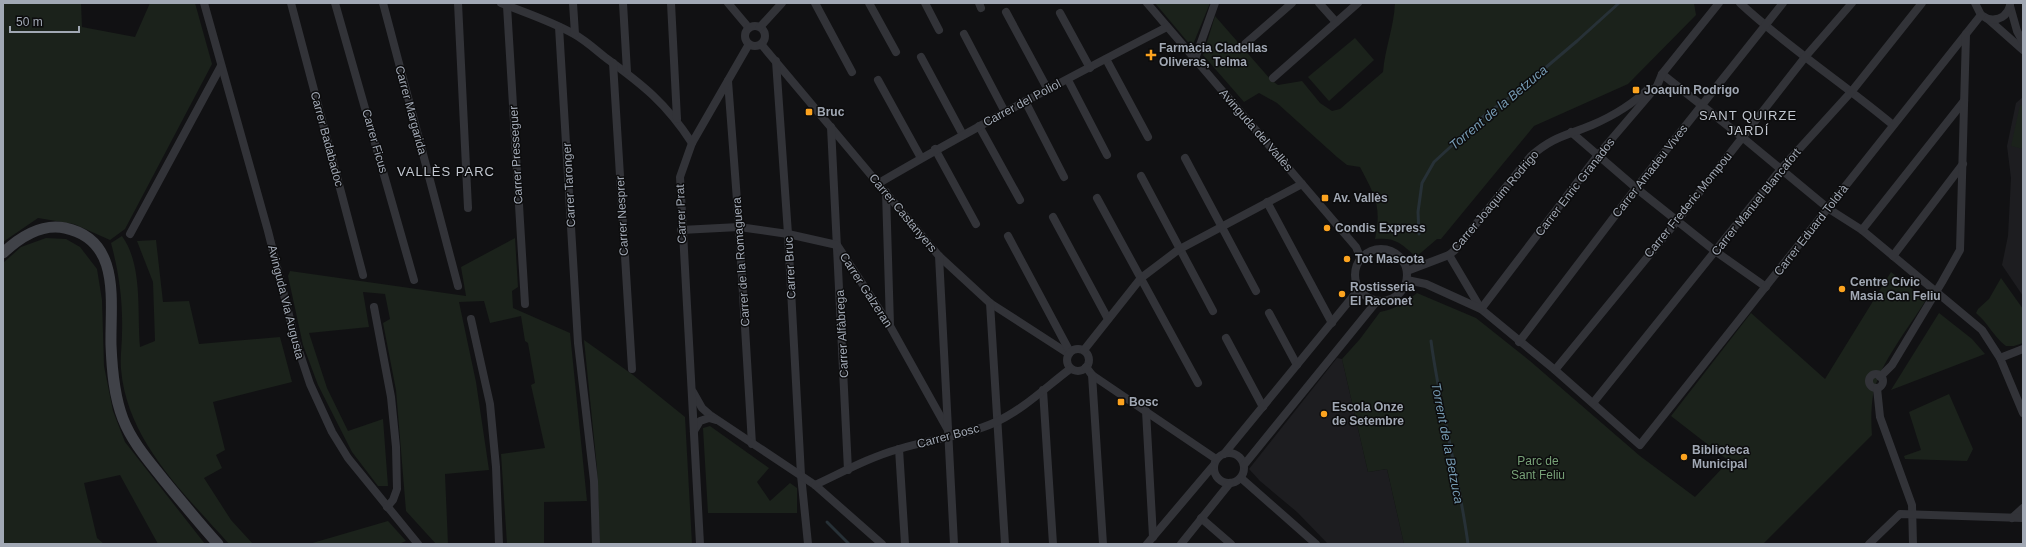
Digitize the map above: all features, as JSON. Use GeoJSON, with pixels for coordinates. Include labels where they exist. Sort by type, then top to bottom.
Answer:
{"type":"FeatureCollection","features":[{"type":"Feature","properties":{"kind":"main road"},"geometry":{"type":"LineString","coordinates":[[3,253],[16,241],[25,236],[55,227],[71,229],[86,236],[101,253],[107,264],[111,280],[112,370],[118,401],[124,421],[141,452],[218,544]]}},
{"type":"Feature","properties":{"kind":"street","name":"Avinguda Via Augusta"},"geometry":{"type":"LineString","coordinates":[[204,3],[268,231],[304,369],[332,432],[348,458],[418,544]]}},
{"type":"Feature","properties":{"kind":"street","name":"Carrer Badabadoc"},"geometry":{"type":"LineString","coordinates":[[291,3],[363,275]]}},
{"type":"Feature","properties":{"kind":"street","name":"Carrer Ficus"},"geometry":{"type":"LineString","coordinates":[[335,3],[414,280]]}},
{"type":"Feature","properties":{"kind":"street","name":"Carrer Margarida"},"geometry":{"type":"LineString","coordinates":[[383,3],[458,286]]}},
{"type":"Feature","properties":{"kind":"street"},"geometry":{"type":"LineString","coordinates":[[458,3],[468,208]]}},
{"type":"Feature","properties":{"kind":"street"},"geometry":{"type":"LineString","coordinates":[[573,3],[575,34]]}},
{"type":"Feature","properties":{"kind":"street"},"geometry":{"type":"LineString","coordinates":[[623,3],[627,72]]}},
{"type":"Feature","properties":{"kind":"street"},"geometry":{"type":"LineString","coordinates":[[671,3],[677,119]]}},
{"type":"Feature","properties":{"kind":"street"},"geometry":{"type":"LineString","coordinates":[[728,3],[749,28]]}},
{"type":"Feature","properties":{"kind":"street"},"geometry":{"type":"LineString","coordinates":[[760,26],[766,35],[762,44],[755,46],[749,44],[745,38],[749,28],[760,26],[782,3]]}},
{"type":"Feature","properties":{"kind":"street"},"geometry":{"type":"LineString","coordinates":[[815,3],[852,72]]}},
{"type":"Feature","properties":{"kind":"street"},"geometry":{"type":"LineString","coordinates":[[869,3],[896,52]]}},
{"type":"Feature","properties":{"kind":"street"},"geometry":{"type":"LineString","coordinates":[[925,3],[939,30]]}},
{"type":"Feature","properties":{"kind":"street","name":"Avinguda del Vallès"},"geometry":{"type":"LineString","coordinates":[[1147,3],[1356,246],[1361,259]]}},
{"type":"Feature","properties":{"kind":"street"},"geometry":{"type":"LineString","coordinates":[[1195,59],[1214,3]]}},
{"type":"Feature","properties":{"kind":"street"},"geometry":{"type":"LineString","coordinates":[[1245,44],[1292,3]]}},
{"type":"Feature","properties":{"kind":"street"},"geometry":{"type":"LineString","coordinates":[[1319,3],[1336,22]]}},
{"type":"Feature","properties":{"kind":"street"},"geometry":{"type":"LineString","coordinates":[[1273,78],[1358,3]]}},
{"type":"Feature","properties":{"kind":"street"},"geometry":{"type":"LineString","coordinates":[[1711,3],[1711,13]]}},
{"type":"Feature","properties":{"kind":"street","name":"Carrer Enric Granados"},"geometry":{"type":"LineString","coordinates":[[1481,310],[1598,155],[1657,86],[1662,74],[1719,3]]}},
{"type":"Feature","properties":{"kind":"street"},"geometry":{"type":"LineString","coordinates":[[1740,3],[1764,25],[1852,91],[1893,125]]}},
{"type":"Feature","properties":{"kind":"street","name":"Carrer Amadeu Vives"},"geometry":{"type":"LineString","coordinates":[[1519,342],[1636,188],[1783,3]]}},
{"type":"Feature","properties":{"kind":"street","name":"Carrer Frederic Mompou"},"geometry":{"type":"LineString","coordinates":[[1555,370],[1677,221],[1806,56],[1852,3]]}},
{"type":"Feature","properties":{"kind":"street","name":"Carrer Manuel Blancafort"},"geometry":{"type":"LineString","coordinates":[[1593,403],[1781,169],[1852,91],[1922,3]]}},
{"type":"Feature","properties":{"kind":"street"},"geometry":{"type":"LineString","coordinates":[[1975,3],[1985,17],[2023,50]]}},
{"type":"Feature","properties":{"kind":"street"},"geometry":{"type":"LineString","coordinates":[[504,4],[525,7],[575,34],[627,72],[662,102],[677,119],[692,142]]}},
{"type":"Feature","properties":{"kind":"street","name":"Carrer Presseguer"},"geometry":{"type":"LineString","coordinates":[[504,4],[525,304]]}},
{"type":"Feature","properties":{"kind":"street"},"geometry":{"type":"LineString","coordinates":[[1985,17],[1996,20],[2004,16],[2011,5]]}},
{"type":"Feature","properties":{"kind":"street"},"geometry":{"type":"LineString","coordinates":[[2011,5],[2017,31],[2023,42]]}},
{"type":"Feature","properties":{"kind":"street"},"geometry":{"type":"LineString","coordinates":[[1006,12],[1048,90]]}},
{"type":"Feature","properties":{"kind":"street"},"geometry":{"type":"LineString","coordinates":[[1060,13],[1090,68]]}},
{"type":"Feature","properties":{"kind":"street","name":"Carrer Eduard Toldrà"},"geometry":{"type":"LineString","coordinates":[[1593,403],[1640,445],[1829,209],[1893,125],[1966,34],[1985,17]]}},
{"type":"Feature","properties":{"kind":"street","name":"Carrer Taronger"},"geometry":{"type":"LineString","coordinates":[[560,27],[578,343],[594,481],[596,544]]}},
{"type":"Feature","properties":{"kind":"street","name":"Carrer del Poliol"},"geometry":{"type":"LineString","coordinates":[[879,183],[935,149],[1167,27]]}},
{"type":"Feature","properties":{"kind":"street"},"geometry":{"type":"LineString","coordinates":[[964,34],[1005,112]]}},
{"type":"Feature","properties":{"kind":"street"},"geometry":{"type":"LineString","coordinates":[[1913,544],[1913,513],[1910,497],[1880,417],[1877,388],[1871,386],[1869,379],[1874,375],[1880,377],[1892,365],[1960,250],[1966,34]]}},
{"type":"Feature","properties":{"kind":"street","name":"Carrer Prat"},"geometry":{"type":"LineString","coordinates":[[690,377],[680,177],[692,142],[749,44]]}},
{"type":"Feature","properties":{"kind":"street","name":"Carrer Castanyers"},"geometry":{"type":"LineString","coordinates":[[762,44],[939,256],[990,303],[1069,353]]}},
{"type":"Feature","properties":{"kind":"street"},"geometry":{"type":"LineString","coordinates":[[922,58],[963,135]]}},
{"type":"Feature","properties":{"kind":"street"},"geometry":{"type":"LineString","coordinates":[[1106,58],[1148,137]]}},
{"type":"Feature","properties":{"kind":"street","name":"Carrer Bruc"},"geometry":{"type":"LineString","coordinates":[[776,61],[788,234],[801,475],[808,544]]}},
{"type":"Feature","properties":{"kind":"street","name":"Carrer Nesprer"},"geometry":{"type":"LineString","coordinates":[[613,63],[632,369]]}},
{"type":"Feature","properties":{"kind":"street"},"geometry":{"type":"LineString","coordinates":[[130,234],[221,66]]}},
{"type":"Feature","properties":{"kind":"street"},"geometry":{"type":"LineString","coordinates":[[1662,74],[1742,137],[1829,209],[1862,230],[1982,330],[2000,358],[2023,413]]}},
{"type":"Feature","properties":{"kind":"street","name":"Carrer Joaquim Rodrigo"},"geometry":{"type":"LineString","coordinates":[[1449,255],[1464,240],[1531,156],[1551,140],[1591,125],[1624,108],[1644,93],[1662,74]]}},
{"type":"Feature","properties":{"kind":"street"},"geometry":{"type":"LineString","coordinates":[[878,80],[921,158]]}},
{"type":"Feature","properties":{"kind":"street"},"geometry":{"type":"LineString","coordinates":[[1068,80],[1108,155]]}},
{"type":"Feature","properties":{"kind":"street","name":"Carrer de la Romaguera"},"geometry":{"type":"LineString","coordinates":[[728,81],[739,227],[752,444]]}},
{"type":"Feature","properties":{"kind":"street"},"geometry":{"type":"LineString","coordinates":[[1024,101],[1064,177]]}},
{"type":"Feature","properties":{"kind":"street"},"geometry":{"type":"LineString","coordinates":[[1862,230],[1964,101]]}},
{"type":"Feature","properties":{"kind":"street"},"geometry":{"type":"LineString","coordinates":[[979,126],[1020,200]]}},
{"type":"Feature","properties":{"kind":"street","name":"Carrer Alfàbrega"},"geometry":{"type":"LineString","coordinates":[[831,128],[848,470]]}},
{"type":"Feature","properties":{"kind":"street"},"geometry":{"type":"LineString","coordinates":[[1571,132],[1677,221],[1715,251],[1766,287]]}},
{"type":"Feature","properties":{"kind":"street"},"geometry":{"type":"LineString","coordinates":[[935,149],[976,224]]}},
{"type":"Feature","properties":{"kind":"street"},"geometry":{"type":"LineString","coordinates":[[1185,158],[1256,291]]}},
{"type":"Feature","properties":{"kind":"street"},"geometry":{"type":"LineString","coordinates":[[1893,256],[1963,164]]}},
{"type":"Feature","properties":{"kind":"street"},"geometry":{"type":"LineString","coordinates":[[1141,176],[1213,311]]}},
{"type":"Feature","properties":{"kind":"street"},"geometry":{"type":"LineString","coordinates":[[1084,350],[1141,278],[1181,249],[1302,184]]}},
{"type":"Feature","properties":{"kind":"street"},"geometry":{"type":"LineString","coordinates":[[886,192],[890,326]]}},
{"type":"Feature","properties":{"kind":"street"},"geometry":{"type":"LineString","coordinates":[[1097,198],[1198,383]]}},
{"type":"Feature","properties":{"kind":"street"},"geometry":{"type":"LineString","coordinates":[[1267,202],[1332,323]]}},
{"type":"Feature","properties":{"kind":"street"},"geometry":{"type":"LineString","coordinates":[[1053,217],[1108,319]]}},
{"type":"Feature","properties":{"kind":"street","name":"Carrer Galzeran"},"geometry":{"type":"LineString","coordinates":[[682,230],[739,227],[788,234],[837,245],[890,326],[948,434],[954,544]]}},
{"type":"Feature","properties":{"kind":"street"},"geometry":{"type":"LineString","coordinates":[[1008,236],[1069,353],[1067,363],[1070,369],[1077,371],[1086,367]]}},
{"type":"Feature","properties":{"kind":"street"},"geometry":{"type":"LineString","coordinates":[[1375,250],[1388,250],[1399,256],[1407,275],[1402,290],[1397,295],[1391,299],[1377,301],[1364,294],[1359,289],[1356,279],[1356,268],[1361,259],[1375,250]]}},
{"type":"Feature","properties":{"kind":"street"},"geometry":{"type":"LineString","coordinates":[[1407,275],[1449,255],[1481,310]]}},
{"type":"Feature","properties":{"kind":"street"},"geometry":{"type":"LineString","coordinates":[[939,256],[948,434]]}},
{"type":"Feature","properties":{"kind":"street"},"geometry":{"type":"LineString","coordinates":[[1407,275],[1481,310],[1593,403]]}},
{"type":"Feature","properties":{"kind":"street"},"geometry":{"type":"LineString","coordinates":[[1147,544],[1224,454],[1359,289]]}},
{"type":"Feature","properties":{"kind":"street"},"geometry":{"type":"LineString","coordinates":[[1241,478],[1244,466],[1377,301]]}},
{"type":"Feature","properties":{"kind":"street"},"geometry":{"type":"LineString","coordinates":[[990,303],[996,422],[1005,544]]}},
{"type":"Feature","properties":{"kind":"street"},"geometry":{"type":"LineString","coordinates":[[374,307],[391,397],[396,447],[397,489],[393,500],[387,507]]}},
{"type":"Feature","properties":{"kind":"street"},"geometry":{"type":"LineString","coordinates":[[1269,313],[1297,365]]}},
{"type":"Feature","properties":{"kind":"street"},"geometry":{"type":"LineString","coordinates":[[471,319],[490,404],[496,467],[499,544]]}},
{"type":"Feature","properties":{"kind":"street"},"geometry":{"type":"LineString","coordinates":[[1226,338],[1263,407]]}},
{"type":"Feature","properties":{"kind":"street"},"geometry":{"type":"LineString","coordinates":[[1069,353],[1075,349],[1084,350],[1088,356],[1086,367],[1092,375],[1146,411],[1215,463],[1217,478],[1224,482],[1230,483]]}},
{"type":"Feature","properties":{"kind":"street"},"geometry":{"type":"LineString","coordinates":[[2000,358],[2023,349]]}},
{"type":"Feature","properties":{"kind":"street","name":"Carrer Bosc"},"geometry":{"type":"LineString","coordinates":[[816,485],[873,458],[948,434],[996,422],[1021,408],[1070,369]]}},
{"type":"Feature","properties":{"kind":"street"},"geometry":{"type":"LineString","coordinates":[[1092,375],[1103,544]]}},
{"type":"Feature","properties":{"kind":"street"},"geometry":{"type":"LineString","coordinates":[[690,377],[694,394],[702,408],[752,444],[816,485],[882,544]]}},
{"type":"Feature","properties":{"kind":"street"},"geometry":{"type":"LineString","coordinates":[[690,377],[700,544]]}},
{"type":"Feature","properties":{"kind":"street"},"geometry":{"type":"LineString","coordinates":[[1043,390],[1053,544]]}},
{"type":"Feature","properties":{"kind":"street"},"geometry":{"type":"LineString","coordinates":[[1146,411],[1153,537]]}},
{"type":"Feature","properties":{"kind":"street"},"geometry":{"type":"LineString","coordinates":[[694,431],[700,421],[709,418],[717,420]]}},
{"type":"Feature","properties":{"kind":"street"},"geometry":{"type":"LineString","coordinates":[[899,449],[905,544]]}},
{"type":"Feature","properties":{"kind":"street"},"geometry":{"type":"LineString","coordinates":[[1224,454],[1230,452],[1239,455],[1244,466]]}},
{"type":"Feature","properties":{"kind":"street"},"geometry":{"type":"LineString","coordinates":[[1180,544],[1230,483],[1241,478]]}},
{"type":"Feature","properties":{"kind":"street"},"geometry":{"type":"LineString","coordinates":[[1241,478],[1316,544]]}},
{"type":"Feature","properties":{"kind":"street"},"geometry":{"type":"LineString","coordinates":[[2012,518],[2023,508]]}},
{"type":"Feature","properties":{"kind":"street"},"geometry":{"type":"LineString","coordinates":[[1868,544],[1900,514],[1913,513],[2023,518]]}},
{"type":"Feature","properties":{"kind":"street"},"geometry":{"type":"LineString","coordinates":[[1201,518],[1231,544]]}},
{"type":"Feature","properties":{"kind":"shaded area"},"geometry":{"type":"Polygon","coordinates":[[[2023,97],[2023,296],[2002,265],[2008,236],[2011,178],[2007,146],[2016,103],[2023,97]]]}},
{"type":"Feature","properties":{"kind":"shaded area","name":"Escola Onze de Setembre"},"geometry":{"type":"Polygon","coordinates":[[[1337,358],[1342,359],[1368,472],[1387,469],[1404,544],[1328,544],[1297,512],[1260,481],[1249,469],[1337,358]]]}},
{"type":"Feature","properties":{"kind":"green space"},"geometry":{"type":"Polygon","coordinates":[[[3,3],[81,3],[82,27],[135,37],[150,3],[195,3],[212,64],[125,229],[110,240],[74,224],[38,218],[3,242],[3,3]]]}},
{"type":"Feature","properties":{"kind":"green space"},"geometry":{"type":"Polygon","coordinates":[[[1155,3],[1210,3],[1192,47],[1155,3]]]}},
{"type":"Feature","properties":{"kind":"green space"},"geometry":{"type":"Polygon","coordinates":[[[1395,3],[1694,3],[1696,15],[1628,84],[1534,126],[1441,239],[1437,239],[1416,257],[1406,248],[1393,240],[1375,239],[1378,218],[1376,202],[1360,167],[1347,165],[1277,103],[1259,93],[1244,102],[1203,55],[1215,16],[1271,80],[1278,85],[1302,81],[1320,103],[1332,111],[1340,109],[1383,72],[1395,3]]]}},
{"type":"Feature","properties":{"kind":"green space"},"geometry":{"type":"Polygon","coordinates":[[[1355,38],[1374,60],[1329,101],[1308,77],[1355,38]]]}},
{"type":"Feature","properties":{"kind":"green space"},"geometry":{"type":"Polygon","coordinates":[[[2020,105],[2023,106],[2023,149],[2011,146],[2020,105]]]}},
{"type":"Feature","properties":{"kind":"green space"},"geometry":{"type":"Polygon","coordinates":[[[122,236],[129,248],[136,275],[138,289],[140,347],[155,341],[153,282],[137,241],[156,240],[163,302],[189,301],[199,344],[280,337],[292,382],[213,402],[225,450],[216,455],[222,468],[204,478],[231,520],[253,544],[229,544],[160,464],[146,443],[134,420],[126,395],[121,369],[121,298],[111,243],[122,236]]]}},
{"type":"Feature","properties":{"kind":"green space"},"geometry":{"type":"Polygon","coordinates":[[[46,238],[66,239],[80,247],[97,269],[102,300],[104,366],[113,411],[125,442],[205,544],[158,544],[120,475],[84,483],[97,538],[104,544],[3,544],[3,263],[21,247],[46,238]]]}},
{"type":"Feature","properties":{"kind":"green space"},"geometry":{"type":"Polygon","coordinates":[[[515,238],[518,287],[512,291],[513,308],[570,333],[587,501],[544,502],[544,544],[507,544],[501,454],[545,448],[531,385],[535,383],[528,343],[525,341],[521,316],[490,323],[484,301],[459,302],[476,382],[489,470],[445,474],[448,544],[436,544],[406,511],[396,390],[383,323],[390,319],[385,294],[363,292],[369,327],[309,333],[327,388],[348,431],[383,419],[388,486],[378,486],[352,452],[318,385],[303,345],[288,276],[290,271],[466,296],[461,267],[515,238]]]}},
{"type":"Feature","properties":{"kind":"green space","name":"Parc de Sant Feliu"},"geometry":{"type":"Polygon","coordinates":[[[1891,272],[1926,300],[1895,346],[1876,384],[1872,405],[1872,435],[1763,544],[1404,544],[1387,469],[1368,472],[1342,359],[1360,339],[1380,312],[1400,305],[1417,293],[1476,318],[1530,361],[1640,456],[1695,497],[1729,461],[1671,416],[1751,313],[1825,379],[1891,272]]]}},
{"type":"Feature","properties":{"kind":"green space"},"geometry":{"type":"Polygon","coordinates":[[[2001,278],[2023,309],[2023,343],[2014,346],[2006,346],[1976,313],[1978,309],[1989,299],[2001,278]]]}},
{"type":"Feature","properties":{"kind":"green space"},"geometry":{"type":"Polygon","coordinates":[[[1939,313],[1972,339],[1985,354],[1891,390],[1939,313]]]}},
{"type":"Feature","properties":{"kind":"green space"},"geometry":{"type":"Polygon","coordinates":[[[584,340],[633,375],[685,417],[692,544],[600,544],[597,468],[584,340]]]}},
{"type":"Feature","properties":{"kind":"green space"},"geometry":{"type":"Polygon","coordinates":[[[1949,394],[1973,449],[1967,461],[1905,459],[1904,456],[1921,450],[1909,412],[1949,394]]]}},
{"type":"Feature","properties":{"kind":"green space"},"geometry":{"type":"Polygon","coordinates":[[[710,426],[769,468],[757,482],[770,501],[790,483],[797,488],[797,513],[708,513],[703,428],[710,426]]]}},
{"type":"Feature","properties":{"kind":"green space"},"geometry":{"type":"Polygon","coordinates":[[[388,521],[406,541],[399,544],[309,544],[388,521]]]}},
{"type":"Feature","properties":{"kind":"waterway","name":"Torrent de la Betzuca"},"geometry":{"type":"LineString","coordinates":[[1419,234],[1418,212],[1422,183],[1434,162],[1485,115],[1517,92],[1619,3]]}},
{"type":"Feature","properties":{"kind":"waterway","name":"Torrent de la Betzuca"},"geometry":{"type":"LineString","coordinates":[[1431,341],[1439,392],[1460,493],[1468,544]]}},
{"type":"Feature","properties":{"kind":"waterway"},"geometry":{"type":"LineString","coordinates":[[827,522],[849,544]]}},
{"type":"Feature","properties":{"kind":"place","name":"Farmàcia Cladellas Oliveras, Telma"},"geometry":{"type":"Point","coordinates":[1151,55]}},
{"type":"Feature","properties":{"kind":"place","name":"Joaquín Rodrigo"},"geometry":{"type":"Point","coordinates":[1636,90]}},
{"type":"Feature","properties":{"kind":"place","name":"Bruc"},"geometry":{"type":"Point","coordinates":[809,112]}},
{"type":"Feature","properties":{"kind":"place","name":"Av. Vallès"},"geometry":{"type":"Point","coordinates":[1325,198]}},
{"type":"Feature","properties":{"kind":"place","name":"Condis Express"},"geometry":{"type":"Point","coordinates":[1327,228]}},
{"type":"Feature","properties":{"kind":"place","name":"Tot Mascota"},"geometry":{"type":"Point","coordinates":[1347,259]}},
{"type":"Feature","properties":{"kind":"place","name":"Centre Cívic Masia Can Feliu"},"geometry":{"type":"Point","coordinates":[1842,289]}},
{"type":"Feature","properties":{"kind":"place","name":"Rostisseria El Raconet"},"geometry":{"type":"Point","coordinates":[1342,294]}},
{"type":"Feature","properties":{"kind":"place","name":"Bosc"},"geometry":{"type":"Point","coordinates":[1121,402]}},
{"type":"Feature","properties":{"kind":"place","name":"Escola Onze de Setembre"},"geometry":{"type":"Point","coordinates":[1324,414]}},
{"type":"Feature","properties":{"kind":"place","name":"Biblioteca Municipal"},"geometry":{"type":"Point","coordinates":[1684,457]}},
{"type":"Feature","properties":{"kind":"district","name":"SANT QUIRZE JARDÍ"},"geometry":{"type":"Point","coordinates":[1748,122]}},
{"type":"Feature","properties":{"kind":"district","name":"VALLÈS PARC"},"geometry":{"type":"Point","coordinates":[446,171]}}]}
